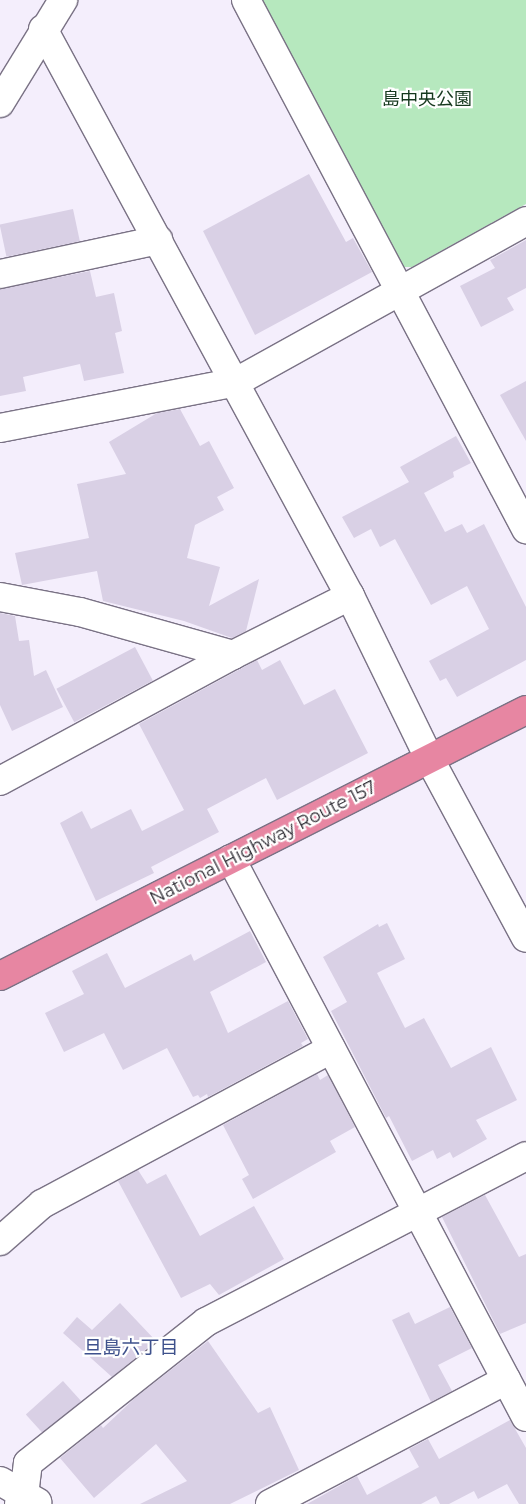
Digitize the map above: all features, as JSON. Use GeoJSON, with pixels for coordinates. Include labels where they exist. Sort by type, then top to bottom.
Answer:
{"type":"FeatureCollection","features":[{"type":"Feature","properties":{"kind":"highway","name":"National Highway Route 157"},"geometry":{"type":"LineString","coordinates":[[0,976],[526,710]]}},
{"type":"Feature","properties":{"kind":"street"},"geometry":{"type":"LineString","coordinates":[[0,103],[43,29],[63,0]]}},
{"type":"Feature","properties":{"kind":"street"},"geometry":{"type":"LineString","coordinates":[[246,0],[526,529]]}},
{"type":"Feature","properties":{"kind":"street"},"geometry":{"type":"LineString","coordinates":[[43,29],[236,382],[350,596],[430,758],[526,938]]}},
{"type":"Feature","properties":{"kind":"street"},"geometry":{"type":"LineString","coordinates":[[0,428],[236,382],[526,221]]}},
{"type":"Feature","properties":{"kind":"street"},"geometry":{"type":"LineString","coordinates":[[0,274],[158,240]]}},
{"type":"Feature","properties":{"kind":"street"},"geometry":{"type":"LineString","coordinates":[[0,781],[233,654],[350,596]]}},
{"type":"Feature","properties":{"kind":"street"},"geometry":{"type":"LineString","coordinates":[[0,597],[80,612],[233,654]]}},
{"type":"Feature","properties":{"kind":"street"},"geometry":{"type":"LineString","coordinates":[[231,859],[526,1417]]}},
{"type":"Feature","properties":{"kind":"street"},"geometry":{"type":"LineString","coordinates":[[0,1241],[42,1204],[331,1049]]}},
{"type":"Feature","properties":{"kind":"street"},"geometry":{"type":"LineString","coordinates":[[28,1501],[28,1463],[206,1322],[416,1211],[526,1156]]}},
{"type":"Feature","properties":{"kind":"street"},"geometry":{"type":"LineString","coordinates":[[270,1504],[506,1380]]}},
{"type":"Feature","properties":{"kind":"street"},"geometry":{"type":"LineString","coordinates":[[0,1481],[28,1501]]}},
{"type":"Feature","properties":{"kind":"green space","name":"島中央公園"},"geometry":{"type":"Polygon","coordinates":[[[262,0],[526,0],[526,204],[412,267],[403,267],[262,0]]]}},
{"type":"Feature","properties":{"kind":"building"},"geometry":{"type":"Polygon","coordinates":[[[309,174],[346,242],[353,238],[372,272],[255,335],[203,231],[309,174]]]}},
{"type":"Feature","properties":{"kind":"building"},"geometry":{"type":"Polygon","coordinates":[[[73,209],[80,241],[7,257],[0,225],[73,209]]]}},
{"type":"Feature","properties":{"kind":"building"},"geometry":{"type":"Polygon","coordinates":[[[526,240],[526,288],[507,298],[514,310],[481,327],[460,286],[495,268],[490,260],[526,240]]]}},
{"type":"Feature","properties":{"kind":"building"},"geometry":{"type":"Polygon","coordinates":[[[90,271],[96,297],[114,293],[122,331],[115,333],[124,373],[84,381],[80,364],[23,377],[26,391],[0,396],[0,289],[90,271]]]}},
{"type":"Feature","properties":{"kind":"building"},"geometry":{"type":"Polygon","coordinates":[[[526,381],[526,441],[500,395],[526,381]]]}},
{"type":"Feature","properties":{"kind":"building"},"geometry":{"type":"Polygon","coordinates":[[[180,409],[200,446],[209,441],[234,488],[217,497],[224,510],[195,525],[187,558],[220,567],[209,606],[259,579],[246,631],[232,638],[184,621],[103,601],[97,571],[22,585],[15,553],[89,538],[77,484],[126,474],[109,442],[157,413],[180,409]]]}},
{"type":"Feature","properties":{"kind":"building"},"geometry":{"type":"Polygon","coordinates":[[[456,436],[471,463],[453,472],[454,477],[424,493],[445,532],[462,524],[467,533],[484,524],[526,607],[526,660],[457,697],[446,678],[440,681],[429,661],[489,629],[467,586],[431,605],[395,539],[380,547],[371,529],[354,538],[342,517],[409,482],[400,467],[456,436]]]}},
{"type":"Feature","properties":{"kind":"building"},"geometry":{"type":"Polygon","coordinates":[[[0,613],[15,616],[19,641],[29,640],[34,676],[46,670],[63,707],[12,731],[0,705],[0,613]]]}},
{"type":"Feature","properties":{"kind":"building"},"geometry":{"type":"Polygon","coordinates":[[[135,647],[153,681],[74,722],[56,689],[135,647]]]}},
{"type":"Feature","properties":{"kind":"building"},"geometry":{"type":"Polygon","coordinates":[[[257,660],[262,670],[280,660],[304,705],[335,689],[368,753],[277,800],[266,778],[207,809],[219,832],[151,867],[154,873],[96,901],[60,823],[82,811],[91,829],[131,809],[142,831],[184,810],[139,724],[257,660]]]}},
{"type":"Feature","properties":{"kind":"building"},"geometry":{"type":"Polygon","coordinates":[[[387,923],[405,959],[377,973],[405,1028],[424,1018],[451,1068],[491,1047],[517,1100],[476,1120],[487,1139],[453,1158],[450,1152],[437,1159],[433,1150],[412,1161],[389,1116],[386,1118],[331,1011],[347,1002],[323,957],[378,924],[379,927],[387,923]]]}},
{"type":"Feature","properties":{"kind":"building"},"geometry":{"type":"Polygon","coordinates":[[[250,931],[266,962],[210,992],[228,1033],[288,1001],[308,1039],[301,1043],[303,1046],[208,1097],[207,1094],[200,1098],[198,1095],[193,1097],[167,1048],[123,1070],[104,1033],[64,1052],[45,1013],[84,994],[72,971],[107,953],[125,988],[191,954],[194,961],[250,931]]]}},
{"type":"Feature","properties":{"kind":"building"},"geometry":{"type":"Polygon","coordinates":[[[317,1074],[320,1080],[328,1075],[355,1127],[330,1141],[336,1152],[253,1199],[242,1179],[249,1175],[223,1125],[317,1074]]]}},
{"type":"Feature","properties":{"kind":"building"},"geometry":{"type":"Polygon","coordinates":[[[138,1170],[147,1184],[166,1174],[200,1236],[254,1206],[284,1259],[219,1295],[210,1284],[181,1298],[118,1181],[138,1170]]]}},
{"type":"Feature","properties":{"kind":"building"},"geometry":{"type":"Polygon","coordinates":[[[485,1195],[519,1257],[526,1254],[526,1323],[500,1334],[442,1217],[485,1195]]]}},
{"type":"Feature","properties":{"kind":"building"},"geometry":{"type":"Polygon","coordinates":[[[120,1303],[156,1341],[112,1377],[63,1333],[77,1317],[92,1330],[120,1303]]]}},
{"type":"Feature","properties":{"kind":"building"},"geometry":{"type":"Polygon","coordinates":[[[450,1307],[472,1348],[438,1365],[452,1391],[431,1402],[392,1320],[409,1312],[415,1324],[450,1307]]]}},
{"type":"Feature","properties":{"kind":"building"},"geometry":{"type":"Polygon","coordinates":[[[208,1341],[258,1413],[270,1407],[299,1470],[230,1504],[140,1504],[187,1481],[156,1444],[94,1498],[60,1458],[101,1425],[103,1428],[135,1398],[208,1341]]]}},
{"type":"Feature","properties":{"kind":"building"},"geometry":{"type":"Polygon","coordinates":[[[63,1381],[81,1401],[44,1435],[26,1414],[63,1381]]]}},
{"type":"Feature","properties":{"kind":"building"},"geometry":{"type":"Polygon","coordinates":[[[510,1420],[526,1448],[526,1504],[519,1504],[507,1484],[478,1499],[474,1491],[449,1504],[440,1504],[436,1496],[421,1504],[307,1504],[357,1476],[367,1495],[419,1467],[409,1449],[428,1439],[439,1459],[510,1420]]]}},
{"type":"Feature","properties":{"kind":"district","name":"旦島六丁目"},"geometry":{"type":"Point","coordinates":[131,1348]}}]}
